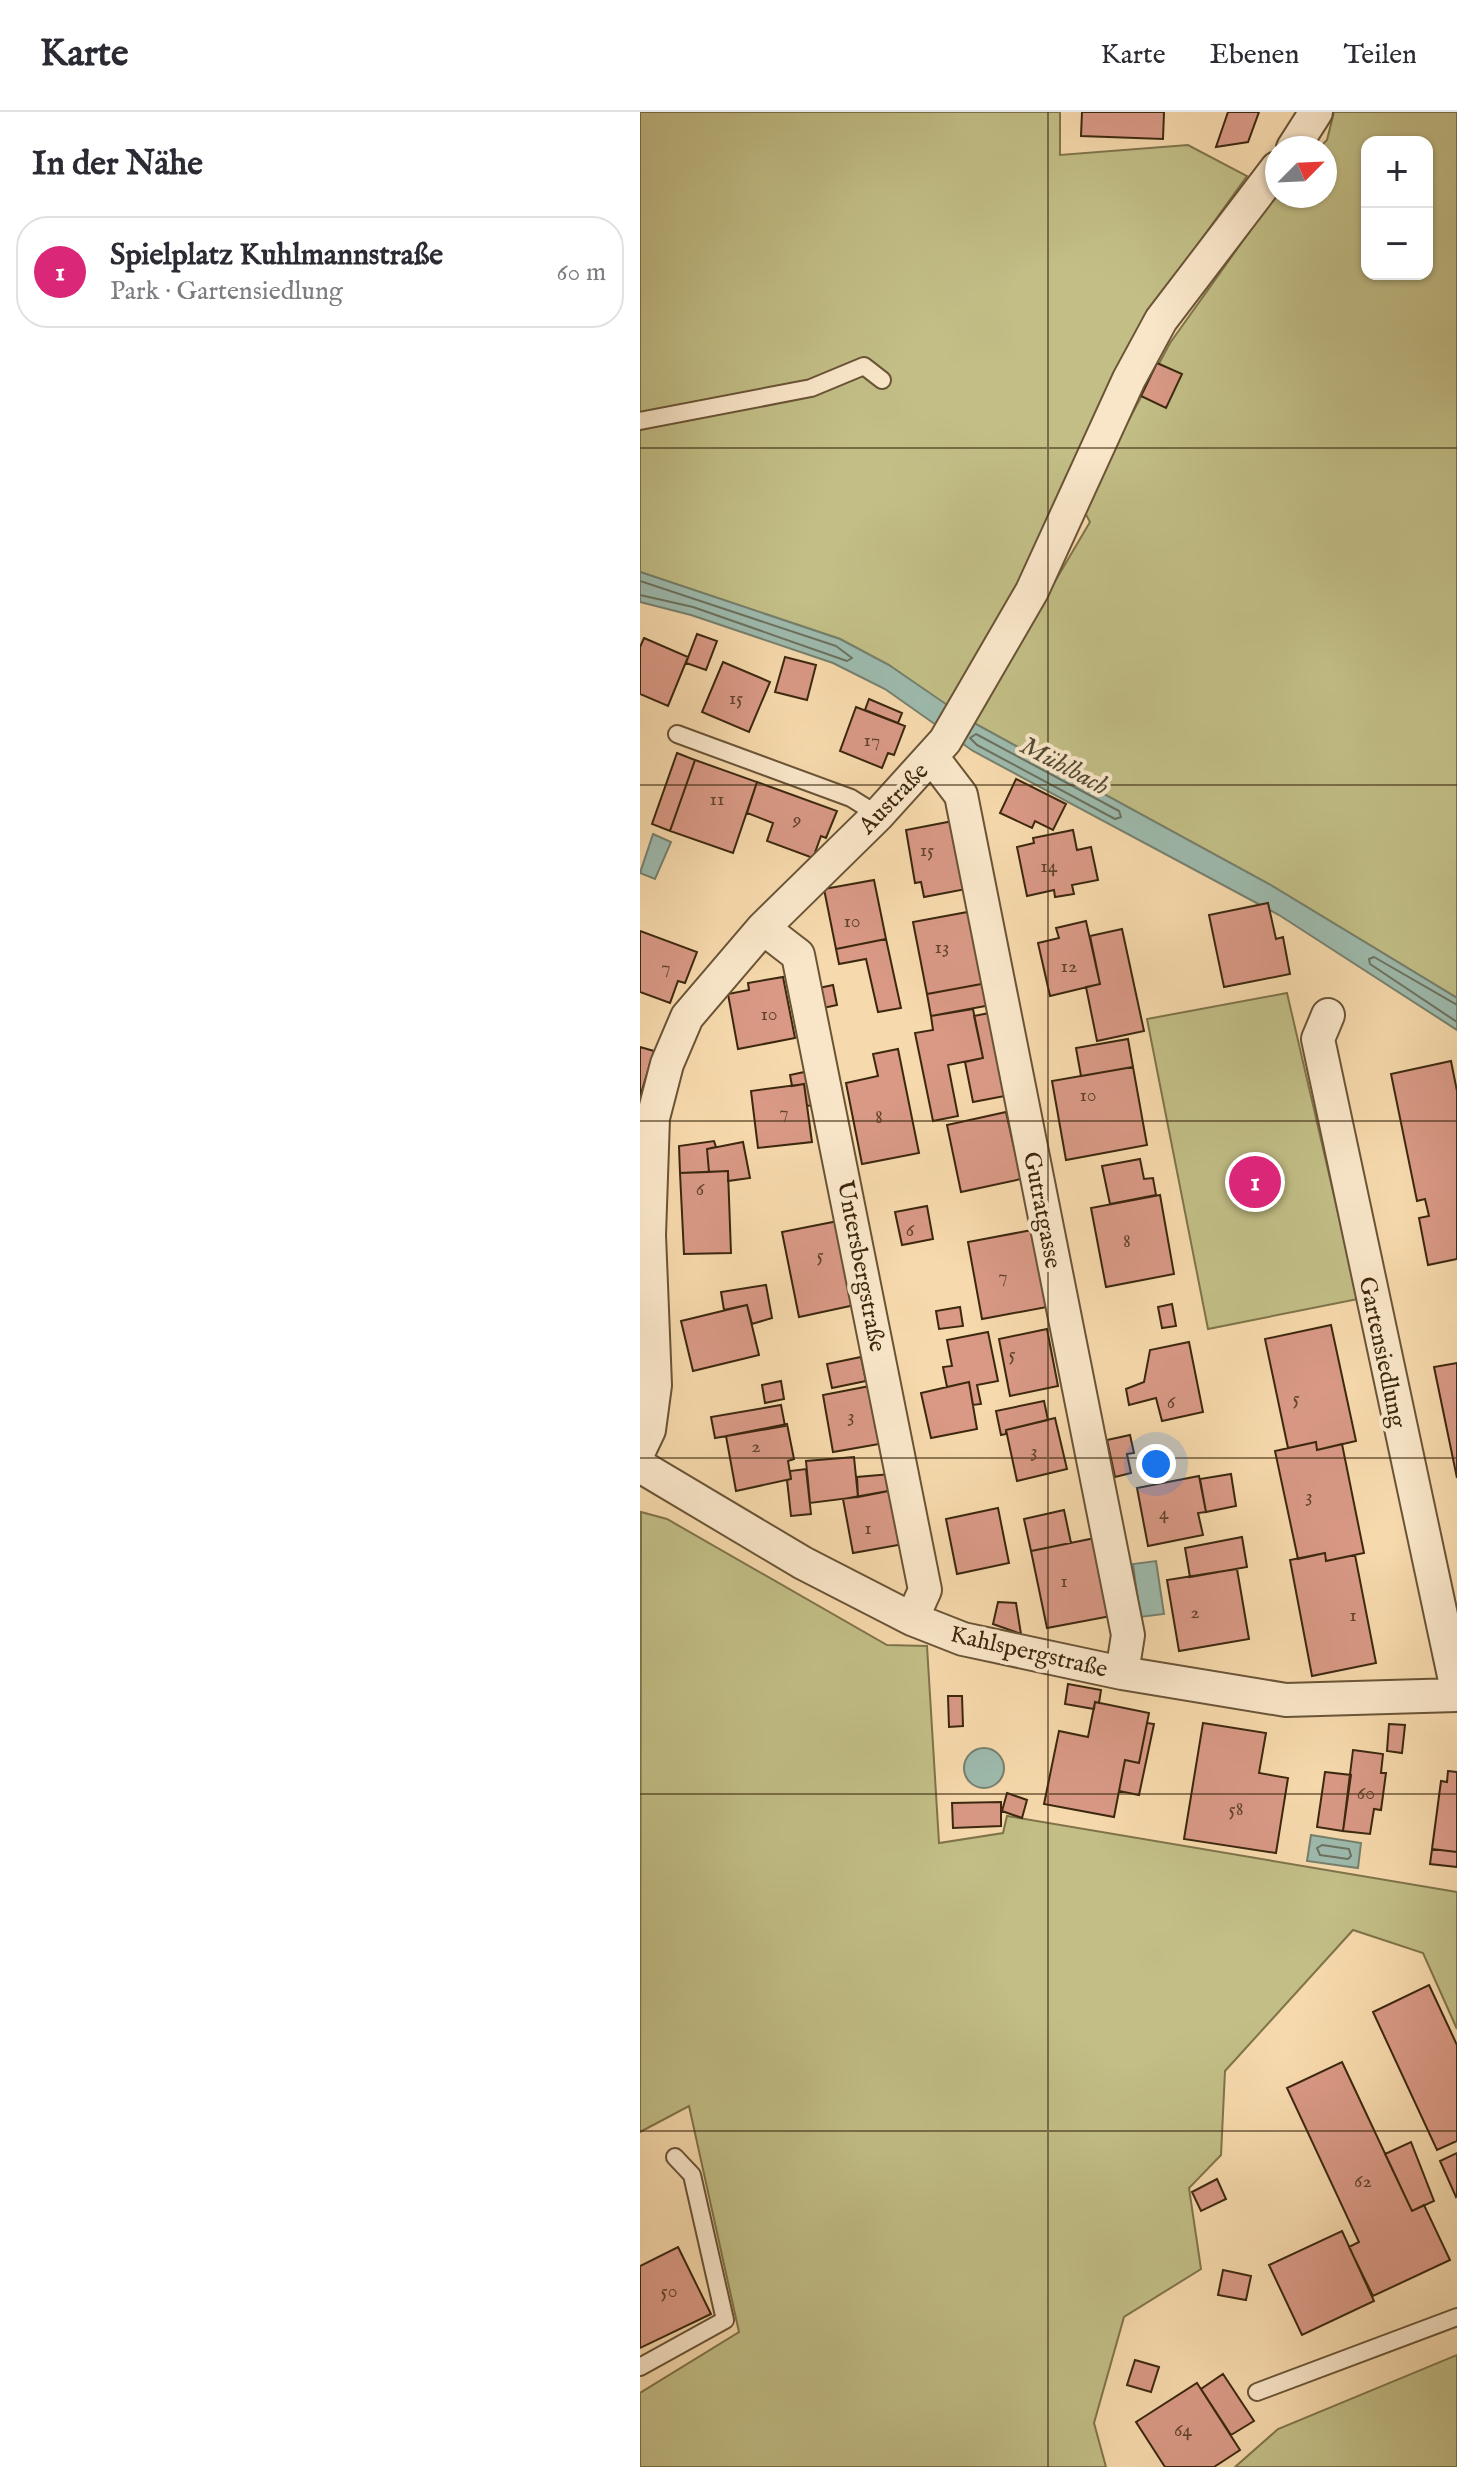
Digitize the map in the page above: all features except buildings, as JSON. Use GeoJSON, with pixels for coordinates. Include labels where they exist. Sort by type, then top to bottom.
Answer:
{"type":"FeatureCollection","features":[{"type":"Feature","properties":{"kind":"street"},"geometry":{"type":"LineString","coordinates":[[1301,136],[1316,112]]}},
{"type":"Feature","properties":{"kind":"street","name":"Austraße"},"geometry":{"type":"LineString","coordinates":[[640,1449],[649,1430],[655,1385],[649,1235],[653,1118],[667,1064],[687,1017],[763,928],[878,815],[939,749],[968,707],[1032,591],[1129,379],[1161,320],[1265,184]]}},
{"type":"Feature","properties":{"kind":"street","name":"Gutratgasse"},"geometry":{"type":"LineString","coordinates":[[939,749],[961,795],[1128,1635],[1122,1673]]}},
{"type":"Feature","properties":{"kind":"street","name":"Untersbergstraße"},"geometry":{"type":"LineString","coordinates":[[763,928],[798,955],[925,1590],[912,1619]]}},
{"type":"Feature","properties":{"kind":"street","name":"Gartensiedlung"},"geometry":{"type":"LineString","coordinates":[[1328,1015],[1318,1039],[1457,1693]]}},
{"type":"Feature","properties":{"kind":"street","name":"Kahlspergstraße"},"geometry":{"type":"LineString","coordinates":[[640,1466],[803,1563],[912,1619],[963,1639],[1122,1673],[1286,1700],[1457,1693]]}},
{"type":"Feature","properties":{"kind":"lane"},"geometry":{"type":"LineString","coordinates":[[640,421],[811,388],[864,366],[882,380]]}},
{"type":"Feature","properties":{"kind":"lane"},"geometry":{"type":"LineString","coordinates":[[677,734],[851,798],[878,815]]}},
{"type":"Feature","properties":{"kind":"lane"},"geometry":{"type":"LineString","coordinates":[[640,2367],[725,2320],[692,2175],[675,2157]]}},
{"type":"Feature","properties":{"kind":"lane"},"geometry":{"type":"LineString","coordinates":[[1257,2392],[1457,2317]]}},
{"type":"Feature","properties":{"kind":"shaded area"},"geometry":{"type":"Polygon","coordinates":[[[640,112],[1060,112],[1060,155],[1188,145],[1247,176],[1198,244],[1142,332],[1043,538],[952,710],[889,665],[840,639],[640,572],[640,112]]]}},
{"type":"Feature","properties":{"kind":"shaded area"},"geometry":{"type":"Polygon","coordinates":[[[1334,112],[1457,112],[1457,998],[1269,884],[972,722],[1090,522],[1082,507],[1170,343],[1266,208],[1337,208],[1337,136],[1328,136],[1334,112]]]}},
{"type":"Feature","properties":{"kind":"shaded area"},"geometry":{"type":"Polygon","coordinates":[[[1287,993],[1358,1299],[1208,1329],[1147,1019],[1287,993]]]}},
{"type":"Feature","properties":{"kind":"shaded area"},"geometry":{"type":"Polygon","coordinates":[[[641,1512],[667,1519],[887,1645],[927,1646],[939,1843],[1003,1833],[1007,1816],[1457,1892],[1457,2029],[1423,1953],[1353,1930],[1225,2071],[1221,2155],[1189,2188],[1201,2269],[1124,2317],[1094,2423],[1106,2467],[640,2467],[640,2393],[739,2332],[689,2106],[640,2132],[641,1512]]]}},
{"type":"Feature","properties":{"kind":"shaded area"},"geometry":{"type":"Polygon","coordinates":[[[1457,2355],[1457,2467],[1235,2467],[1278,2429],[1457,2355]]]}},
{"type":"Feature","properties":{"kind":"water"},"geometry":{"type":"Polygon","coordinates":[[[640,572],[840,639],[889,665],[972,722],[1269,884],[1457,998],[1457,1030],[1279,915],[973,751],[885,689],[833,663],[691,615],[640,602],[640,572]]]}},
{"type":"Feature","properties":{"kind":"water"},"geometry":{"type":"Polygon","coordinates":[[[653,834],[671,842],[655,879],[640,873],[653,834]]]}},
{"type":"Feature","properties":{"kind":"water"},"geometry":{"type":"Polygon","coordinates":[[[1156,1561],[1164,1614],[1140,1617],[1133,1564],[1156,1561]]]}},
{"type":"Feature","properties":{"kind":"water"},"geometry":{"type":"Polygon","coordinates":[[[984,1748],[998,1754],[1004,1768],[998,1782],[984,1788],[970,1782],[964,1768],[970,1754],[984,1748]]]}},
{"type":"Feature","properties":{"kind":"water"},"geometry":{"type":"Polygon","coordinates":[[[1311,1835],[1361,1843],[1358,1868],[1307,1861],[1311,1835]]]}},
{"type":"Feature","properties":{"kind":"place","name":"Spielplatz Kuhlmannstraße"},"geometry":{"type":"Point","coordinates":[1255,1182]}},
{"type":"Feature","properties":{"kind":"water label","name":"Mühlbach"},"geometry":{"type":"Point","coordinates":[1065,765]}}]}
